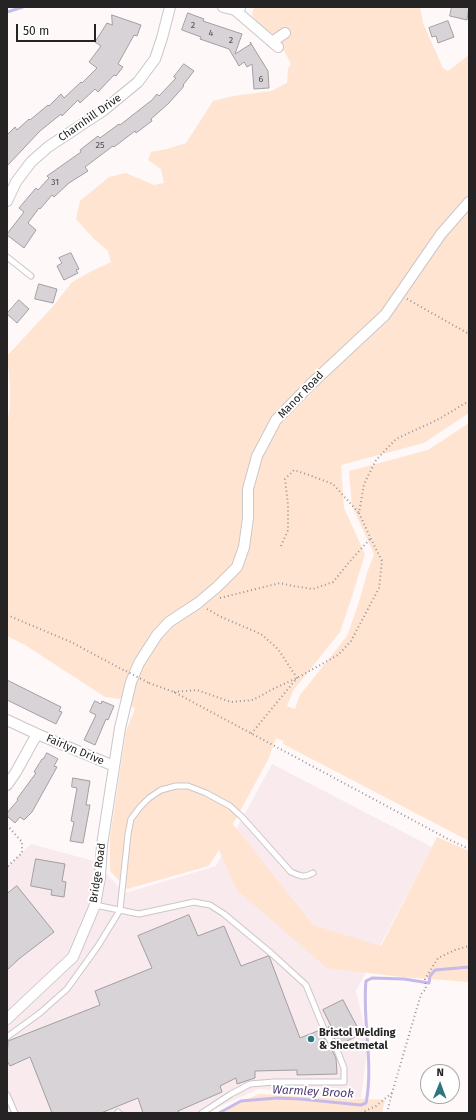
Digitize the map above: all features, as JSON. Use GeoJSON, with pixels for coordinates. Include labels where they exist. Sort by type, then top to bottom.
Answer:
{"type":"FeatureCollection","features":[{"type":"Feature","properties":{"kind":"street","name":"Charnhill Drive"},"geometry":{"type":"LineString","coordinates":[[8,198],[16,182],[31,162],[48,147],[104,110],[138,82],[155,59],[170,7]]}},
{"type":"Feature","properties":{"kind":"street"},"geometry":{"type":"LineString","coordinates":[[223,7],[238,8],[275,45],[285,33]]}},
{"type":"Feature","properties":{"kind":"street","name":"Manor Road"},"geometry":{"type":"LineString","coordinates":[[139,663],[157,634],[169,622],[198,603],[237,567],[244,547],[248,518],[248,489],[257,456],[276,420],[310,385],[385,315],[441,234],[469,202]]}},
{"type":"Feature","properties":{"kind":"street","name":"Bridge Road"},"geometry":{"type":"LineString","coordinates":[[7,1019],[73,957],[95,905],[100,877],[102,845],[120,728],[131,682],[139,663]]}},
{"type":"Feature","properties":{"kind":"street","name":"Fairlyn Drive"},"geometry":{"type":"LineString","coordinates":[[7,720],[36,734],[114,766]]}},
{"type":"Feature","properties":{"kind":"street","name":"Fairlyn Drive"},"geometry":{"type":"LineString","coordinates":[[7,785],[16,772],[36,734]]}},
{"type":"Feature","properties":{"kind":"lane"},"geometry":{"type":"LineString","coordinates":[[7,257],[31,276]]}},
{"type":"Feature","properties":{"kind":"lane"},"geometry":{"type":"LineString","coordinates":[[7,1037],[40,1014],[67,989],[98,946],[120,910],[131,819],[149,798],[161,790],[176,786],[188,786],[206,793],[230,806],[242,817],[291,872],[299,876],[307,876],[313,873]]}},
{"type":"Feature","properties":{"kind":"lane"},"geometry":{"type":"LineString","coordinates":[[95,905],[139,914],[194,902],[210,905],[224,914],[306,985],[326,1034],[337,1050],[344,1068],[344,1082],[274,1082],[250,1084],[231,1094],[202,1113]]}},
{"type":"Feature","properties":{"kind":"lane"},"geometry":{"type":"LineString","coordinates":[[7,1095],[15,1113]]}},
{"type":"Feature","properties":{"kind":"path"},"geometry":{"type":"LineString","coordinates":[[399,294],[469,334]]}},
{"type":"Feature","properties":{"kind":"path"},"geometry":{"type":"LineString","coordinates":[[359,513],[364,484],[376,460],[396,439],[439,419],[469,401]]}},
{"type":"Feature","properties":{"kind":"path"},"geometry":{"type":"LineString","coordinates":[[174,692],[197,690],[231,702],[253,700],[338,655],[351,641],[379,588],[382,560],[370,539],[359,513],[333,484],[294,470],[285,479],[288,504],[288,530],[281,546]]}},
{"type":"Feature","properties":{"kind":"path"},"geometry":{"type":"LineString","coordinates":[[219,598],[280,583],[313,589],[333,582],[370,539]]}},
{"type":"Feature","properties":{"kind":"path"},"geometry":{"type":"LineString","coordinates":[[198,603],[221,617],[261,634],[278,649],[297,678]]}},
{"type":"Feature","properties":{"kind":"path"},"geometry":{"type":"LineString","coordinates":[[7,615],[71,642],[149,683],[174,692],[469,849]]}},
{"type":"Feature","properties":{"kind":"path"},"geometry":{"type":"LineString","coordinates":[[251,734],[297,678]]}},
{"type":"Feature","properties":{"kind":"path"},"geometry":{"type":"LineString","coordinates":[[7,825],[22,842],[22,853],[7,867]]}},
{"type":"Feature","properties":{"kind":"path"},"geometry":{"type":"LineString","coordinates":[[387,1113],[421,994],[426,989],[426,979],[438,958],[455,950],[469,946]]}},
{"type":"Feature","properties":{"kind":"path"},"geometry":{"type":"LineString","coordinates":[[361,1113],[376,1106],[392,1093]]}},
{"type":"Feature","properties":{"kind":"shaded area"},"geometry":{"type":"Polygon","coordinates":[[[255,7],[420,7],[423,23],[443,68],[448,71],[469,55],[469,413],[424,443],[341,465],[344,508],[365,554],[340,632],[293,691],[287,706],[295,709],[300,695],[347,636],[374,554],[352,506],[349,471],[428,450],[469,423],[469,841],[283,744],[283,741],[276,738],[268,760],[233,824],[313,925],[381,946],[437,837],[469,851],[469,982],[401,977],[327,968],[237,890],[219,850],[209,866],[127,889],[110,871],[110,837],[126,731],[135,709],[121,697],[120,699],[105,697],[25,645],[7,636],[7,425],[10,408],[10,391],[7,356],[54,305],[72,282],[111,262],[108,251],[94,239],[76,219],[80,201],[109,177],[126,173],[154,185],[164,183],[161,169],[148,160],[151,152],[186,143],[213,101],[233,96],[271,91],[287,83],[288,68],[291,64],[281,45],[283,40],[260,27],[253,18],[252,12],[255,7]]]}},
{"type":"Feature","properties":{"kind":"shaded area"},"geometry":{"type":"Polygon","coordinates":[[[272,764],[432,847],[356,991],[368,1042],[361,1098],[258,1089],[206,1113],[7,1113],[7,867],[31,844],[94,861],[125,893],[216,866],[272,764]]]}},
{"type":"Feature","properties":{"kind":"shaded area"},"geometry":{"type":"Polygon","coordinates":[[[259,1094],[385,1100],[382,1113],[216,1113],[259,1094]]]}},
{"type":"Feature","properties":{"kind":"building"},"geometry":{"type":"Polygon","coordinates":[[[452,7],[469,7],[467,20],[450,16],[452,7]]]}},
{"type":"Feature","properties":{"kind":"building"},"geometry":{"type":"Polygon","coordinates":[[[188,13],[204,19],[203,21],[242,34],[235,54],[251,44],[250,42],[268,71],[269,88],[254,89],[252,64],[247,67],[244,62],[239,66],[229,49],[200,39],[201,37],[182,30],[188,13]]]}},
{"type":"Feature","properties":{"kind":"building"},"geometry":{"type":"Polygon","coordinates":[[[112,15],[141,25],[137,36],[134,35],[118,64],[123,67],[116,76],[114,75],[98,92],[95,89],[80,103],[78,100],[62,116],[61,114],[40,131],[7,166],[7,135],[15,127],[17,130],[29,119],[30,120],[48,105],[49,106],[61,94],[64,98],[97,68],[89,62],[101,46],[95,42],[107,23],[112,25],[112,15]]]}},
{"type":"Feature","properties":{"kind":"building"},"geometry":{"type":"Polygon","coordinates":[[[448,21],[454,37],[438,43],[436,36],[432,37],[429,28],[448,21]]]}},
{"type":"Feature","properties":{"kind":"building"},"geometry":{"type":"Polygon","coordinates":[[[184,64],[194,71],[183,85],[184,86],[169,103],[151,119],[152,121],[136,133],[135,131],[114,147],[113,146],[85,167],[88,171],[69,183],[54,197],[52,195],[40,209],[39,208],[28,223],[36,230],[24,248],[7,235],[24,212],[19,208],[36,188],[38,190],[49,178],[47,176],[81,152],[80,150],[98,136],[100,138],[119,124],[120,125],[152,100],[157,94],[159,96],[176,78],[174,77],[184,64]]]}},
{"type":"Feature","properties":{"kind":"building"},"geometry":{"type":"Polygon","coordinates":[[[71,253],[79,269],[76,270],[78,273],[64,280],[57,266],[62,263],[59,258],[71,253]]]}},
{"type":"Feature","properties":{"kind":"building"},"geometry":{"type":"Polygon","coordinates":[[[39,284],[57,289],[53,303],[35,299],[39,284]]]}},
{"type":"Feature","properties":{"kind":"building"},"geometry":{"type":"Polygon","coordinates":[[[19,300],[29,309],[17,323],[7,314],[19,300]]]}},
{"type":"Feature","properties":{"kind":"building"},"geometry":{"type":"Polygon","coordinates":[[[7,680],[61,707],[59,711],[62,712],[56,724],[7,700],[7,680]]]}},
{"type":"Feature","properties":{"kind":"building"},"geometry":{"type":"Polygon","coordinates":[[[95,701],[101,704],[102,701],[114,706],[108,720],[106,719],[95,745],[84,740],[96,715],[90,712],[95,701]]]}},
{"type":"Feature","properties":{"kind":"building"},"geometry":{"type":"Polygon","coordinates":[[[47,753],[58,759],[54,766],[57,767],[32,812],[24,820],[20,817],[15,823],[7,816],[7,813],[18,800],[17,799],[36,773],[34,772],[47,753]]]}},
{"type":"Feature","properties":{"kind":"building"},"geometry":{"type":"Polygon","coordinates":[[[73,778],[90,781],[86,805],[90,805],[83,843],[70,841],[74,822],[71,821],[77,788],[72,787],[73,778]]]}},
{"type":"Feature","properties":{"kind":"building"},"geometry":{"type":"Polygon","coordinates":[[[36,859],[65,864],[62,881],[66,882],[64,897],[51,895],[52,890],[31,886],[36,859]]]}},
{"type":"Feature","properties":{"kind":"building"},"geometry":{"type":"Polygon","coordinates":[[[17,886],[54,932],[7,970],[7,894],[17,886]]]}},
{"type":"Feature","properties":{"kind":"building"},"geometry":{"type":"Polygon","coordinates":[[[189,915],[198,936],[224,926],[241,966],[269,956],[300,1038],[320,1030],[336,1058],[337,1074],[297,1075],[297,1070],[255,1071],[255,1078],[237,1084],[236,1078],[220,1086],[222,1092],[178,1111],[179,1113],[143,1113],[138,1098],[101,1113],[52,1113],[30,1057],[10,1066],[7,1061],[8,1041],[100,1005],[95,991],[152,968],[138,936],[189,915]]]}},
{"type":"Feature","properties":{"kind":"building"},"geometry":{"type":"Polygon","coordinates":[[[343,1000],[361,1034],[339,1045],[330,1032],[328,1027],[331,1026],[323,1010],[343,1000]]]}},
{"type":"Feature","properties":{"kind":"waterway"},"geometry":{"type":"LineString","coordinates":[[7,12],[23,7]]}},
{"type":"Feature","properties":{"kind":"waterway","name":"Warmley Brook"},"geometry":{"type":"LineString","coordinates":[[219,1113],[241,1101],[277,1098],[361,1105],[366,1103],[369,1073],[365,1011],[366,981],[372,978],[404,979],[429,983],[430,976],[435,970],[469,967]]}},
{"type":"Feature","properties":{"kind":"place","name":"Bristol Welding & Sheetmetal"},"geometry":{"type":"Point","coordinates":[311,1039]}}]}
